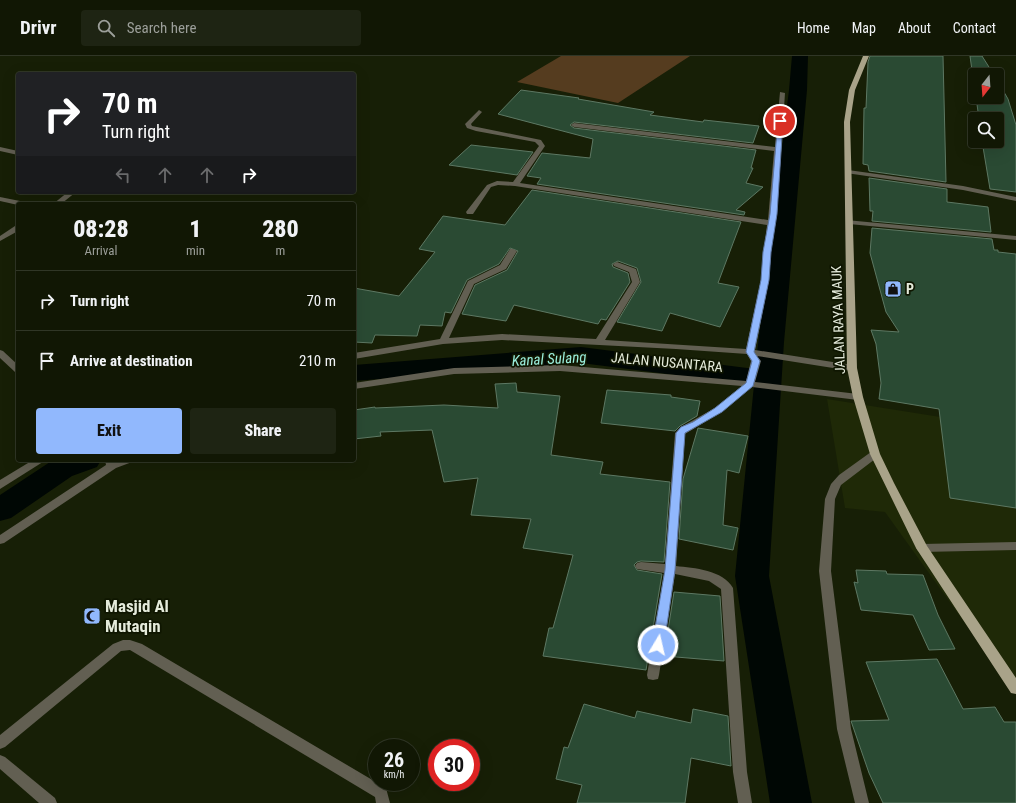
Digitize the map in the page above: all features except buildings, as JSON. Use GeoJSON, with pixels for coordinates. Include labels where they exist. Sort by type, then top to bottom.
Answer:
{"type":"FeatureCollection","features":[{"type":"Feature","properties":{"kind":"main road","name":"JALAN RAYA MAUK"},"geometry":{"type":"LineString","coordinates":[[866,56],[852,90],[846,122],[852,368],[858,397],[875,454],[922,548],[1016,689]]}},
{"type":"Feature","properties":{"kind":"street"},"geometry":{"type":"LineString","coordinates":[[750,352],[765,280],[767,252],[772,223],[782,93]]}},
{"type":"Feature","properties":{"kind":"street"},"geometry":{"type":"LineString","coordinates":[[479,112],[468,124],[469,127],[478,130],[535,140],[541,143],[542,146],[515,184]]}},
{"type":"Feature","properties":{"kind":"street"},"geometry":{"type":"LineString","coordinates":[[574,125],[778,149]]}},
{"type":"Feature","properties":{"kind":"street"},"geometry":{"type":"LineString","coordinates":[[0,149],[16,153]]}},
{"type":"Feature","properties":{"kind":"street"},"geometry":{"type":"LineString","coordinates":[[848,172],[963,188],[1016,199]]}},
{"type":"Feature","properties":{"kind":"street"},"geometry":{"type":"LineString","coordinates":[[470,212],[492,184],[515,184],[772,223]]}},
{"type":"Feature","properties":{"kind":"street"},"geometry":{"type":"LineString","coordinates":[[60,202],[70,194]]}},
{"type":"Feature","properties":{"kind":"street"},"geometry":{"type":"LineString","coordinates":[[0,199],[16,203]]}},
{"type":"Feature","properties":{"kind":"street"},"geometry":{"type":"LineString","coordinates":[[849,222],[1016,238]]}},
{"type":"Feature","properties":{"kind":"street"},"geometry":{"type":"LineString","coordinates":[[0,238],[16,229]]}},
{"type":"Feature","properties":{"kind":"street"},"geometry":{"type":"LineString","coordinates":[[443,341],[471,284],[503,267],[513,250]]}},
{"type":"Feature","properties":{"kind":"street"},"geometry":{"type":"LineString","coordinates":[[599,342],[636,282],[633,271],[617,264]]}},
{"type":"Feature","properties":{"kind":"street"},"geometry":{"type":"LineString","coordinates":[[356,356],[443,341],[502,337],[750,352],[758,358],[852,368]]}},
{"type":"Feature","properties":{"kind":"street"},"geometry":{"type":"LineString","coordinates":[[0,353],[16,368]]}},
{"type":"Feature","properties":{"kind":"street"},"geometry":{"type":"LineString","coordinates":[[654,675],[670,570],[680,433],[685,428],[696,424],[718,410],[750,382],[758,358]]}},
{"type":"Feature","properties":{"kind":"street","name":"JALAN NUSANTARA"},"geometry":{"type":"LineString","coordinates":[[356,386],[454,371],[560,368],[750,382],[823,394],[858,397]]}},
{"type":"Feature","properties":{"kind":"street"},"geometry":{"type":"LineString","coordinates":[[862,803],[844,729],[825,571],[830,499],[836,484],[875,454]]}},
{"type":"Feature","properties":{"kind":"street"},"geometry":{"type":"LineString","coordinates":[[0,485],[37,462]]}},
{"type":"Feature","properties":{"kind":"street"},"geometry":{"type":"LineString","coordinates":[[0,540],[111,463]]}},
{"type":"Feature","properties":{"kind":"street"},"geometry":{"type":"LineString","coordinates":[[922,548],[1016,546]]}},
{"type":"Feature","properties":{"kind":"street"},"geometry":{"type":"LineString","coordinates":[[641,566],[712,577],[725,584],[727,588],[740,772],[745,803]]}},
{"type":"Feature","properties":{"kind":"street"},"geometry":{"type":"LineString","coordinates":[[0,742],[117,647],[133,644],[381,793],[384,803]]}},
{"type":"Feature","properties":{"kind":"street"},"geometry":{"type":"LineString","coordinates":[[0,761],[50,803]]}},
{"type":"Feature","properties":{"kind":"shaded area"},"geometry":{"type":"Polygon","coordinates":[[[561,56],[690,56],[618,103],[517,82],[561,56]]]}},
{"type":"Feature","properties":{"kind":"shaded area"},"geometry":{"type":"Polygon","coordinates":[[[827,399],[1016,429],[1016,694],[885,512],[845,508],[827,399]]]}},
{"type":"Feature","properties":{"kind":"waterway"},"geometry":{"type":"LineString","coordinates":[[791,803],[752,576],[771,342],[798,90],[800,56]]}},
{"type":"Feature","properties":{"kind":"waterway","name":"Kanal Sulang"},"geometry":{"type":"LineString","coordinates":[[356,373],[581,355],[767,379]]}},
{"type":"Feature","properties":{"kind":"waterway","name":"Kanal Sulang"},"geometry":{"type":"LineString","coordinates":[[0,510],[61,469],[80,462]]}},
{"type":"Feature","properties":{"kind":"place","name":"P"},"geometry":{"type":"Point","coordinates":[893,289]}},
{"type":"Feature","properties":{"kind":"place","name":"Masjid Al Mutaqin"},"geometry":{"type":"Point","coordinates":[92,616]}},
{"type":"Feature","properties":{"kind":"route"},"geometry":{"type":"LineString","coordinates":[[658,645],[670,570],[680,433],[685,428],[704,420],[750,384],[756,361],[750,352],[765,280],[767,252],[773,214],[780,121]]}}]}
